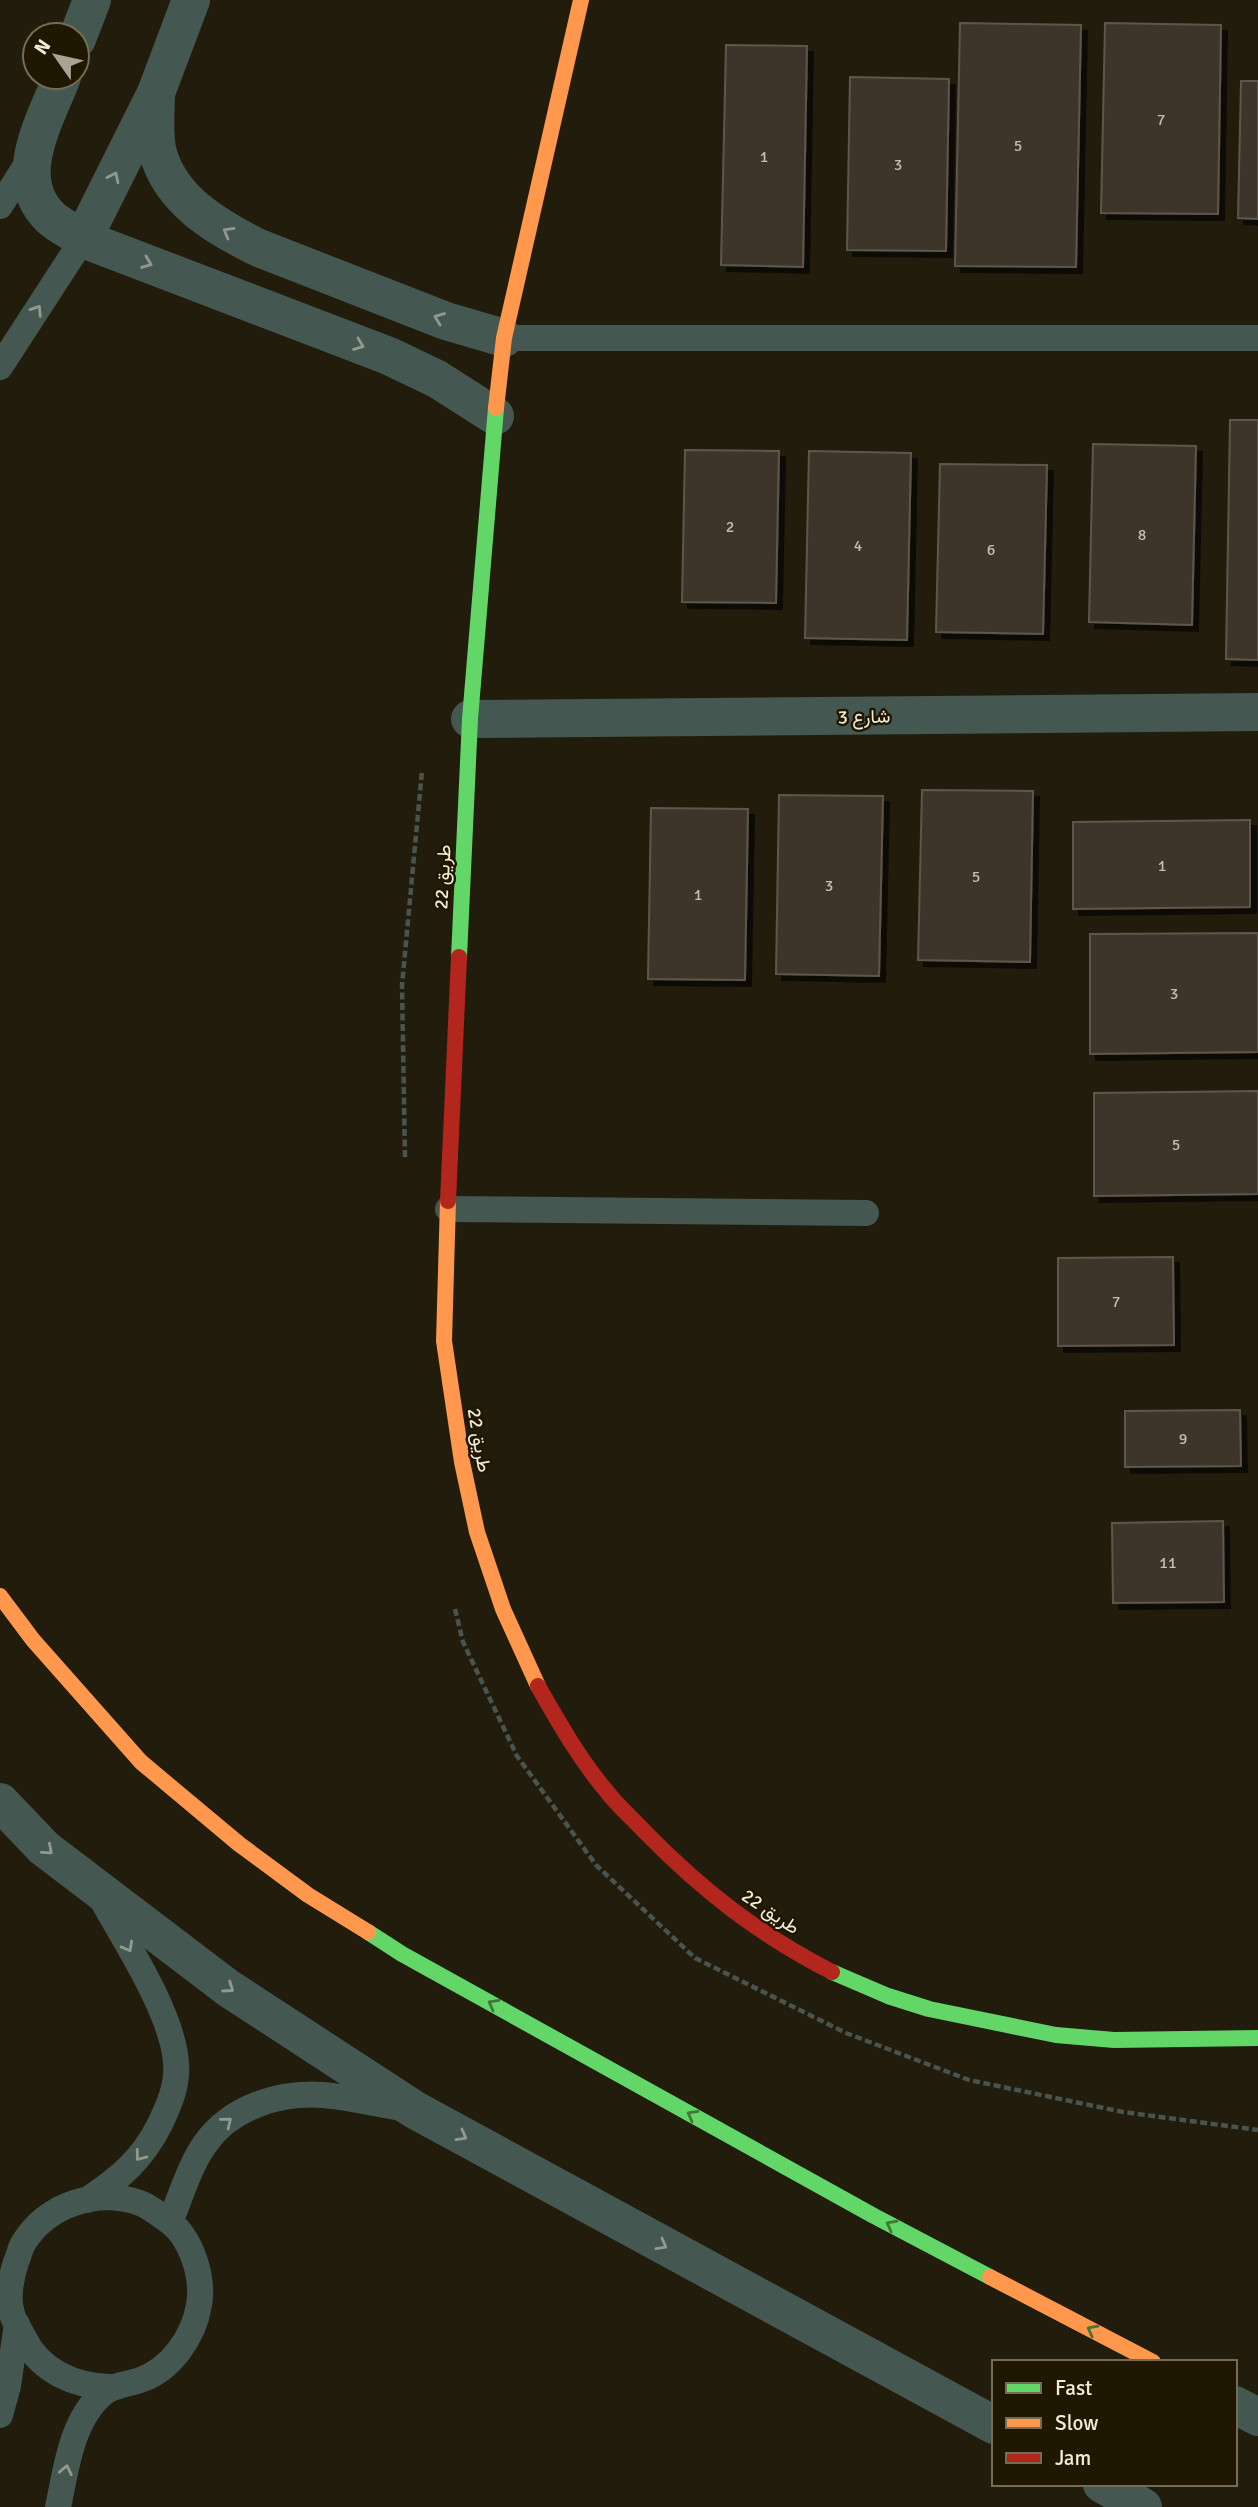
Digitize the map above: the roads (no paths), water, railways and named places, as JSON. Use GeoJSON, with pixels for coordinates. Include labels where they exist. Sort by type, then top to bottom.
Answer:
{"type":"FeatureCollection","features":[{"type":"Feature","properties":{"kind":"street"},"geometry":{"type":"LineString","coordinates":[[84,21],[92,0]]}},
{"type":"Feature","properties":{"kind":"street"},"geometry":{"type":"LineString","coordinates":[[83,239],[156,93],[191,0]]}},
{"type":"Feature","properties":{"kind":"street","name":"طريق 22"},"geometry":{"type":"LineString","coordinates":[[581,0],[504,338],[470,719],[447,1209],[444,1341],[461,1462],[477,1532],[503,1609],[537,1684],[568,1739],[608,1794],[707,1891],[748,1923],[838,1975],[888,1996],[929,2009],[1056,2035],[1114,2040],[1258,2038]]}},
{"type":"Feature","properties":{"kind":"street"},"geometry":{"type":"LineString","coordinates":[[57,91],[32,156],[33,189],[51,218],[83,239],[389,356],[438,379],[495,416]]}},
{"type":"Feature","properties":{"kind":"street"},"geometry":{"type":"LineString","coordinates":[[156,93],[155,132],[163,168],[176,187],[207,219],[259,248],[446,321],[504,338]]}},
{"type":"Feature","properties":{"kind":"street","name":"شارع 3"},"geometry":{"type":"LineString","coordinates":[[470,719],[1258,712]]}},
{"type":"Feature","properties":{"kind":"street"},"geometry":{"type":"LineString","coordinates":[[0,1596],[33,1640],[141,1762],[239,1844],[308,1895],[402,1954],[874,2216],[1149,2360]]}},
{"type":"Feature","properties":{"kind":"street"},"geometry":{"type":"LineString","coordinates":[[0,1802],[44,1848],[228,1988],[415,2110],[992,2425]]}},
{"type":"Feature","properties":{"kind":"street"},"geometry":{"type":"LineString","coordinates":[[1237,2406],[1258,2417]]}},
{"type":"Feature","properties":{"kind":"street"},"geometry":{"type":"LineString","coordinates":[[1105,2486],[1143,2507]]}},
{"type":"Feature","properties":{"kind":"lane"},"geometry":{"type":"LineString","coordinates":[[0,206],[32,156]]}},
{"type":"Feature","properties":{"kind":"lane"},"geometry":{"type":"LineString","coordinates":[[0,367],[83,239]]}},
{"type":"Feature","properties":{"kind":"lane"},"geometry":{"type":"LineString","coordinates":[[504,338],[1258,338]]}},
{"type":"Feature","properties":{"kind":"lane"},"geometry":{"type":"LineString","coordinates":[[447,1209],[866,1213]]}},
{"type":"Feature","properties":{"kind":"lane"},"geometry":{"type":"LineString","coordinates":[[87,2200],[122,2176],[145,2150],[173,2094],[176,2062],[168,2029],[153,1991],[95,1888]]}},
{"type":"Feature","properties":{"kind":"lane"},"geometry":{"type":"LineString","coordinates":[[170,2222],[190,2172],[205,2145],[232,2116],[292,2096],[323,2095],[415,2110]]}},
{"type":"Feature","properties":{"kind":"lane"},"geometry":{"type":"LineString","coordinates":[[108,2197],[141,2203],[170,2222],[190,2248],[200,2280],[200,2304],[190,2336],[169,2362],[142,2379],[110,2388],[93,2387],[61,2377],[31,2353],[12,2313],[10,2280],[23,2243],[45,2218],[75,2201],[108,2197]]}},
{"type":"Feature","properties":{"kind":"lane"},"geometry":{"type":"LineString","coordinates":[[0,2415],[8,2386],[17,2324]]}},
{"type":"Feature","properties":{"kind":"lane"},"geometry":{"type":"LineString","coordinates":[[58,2507],[68,2459],[77,2433],[94,2402],[110,2388]]}}]}
